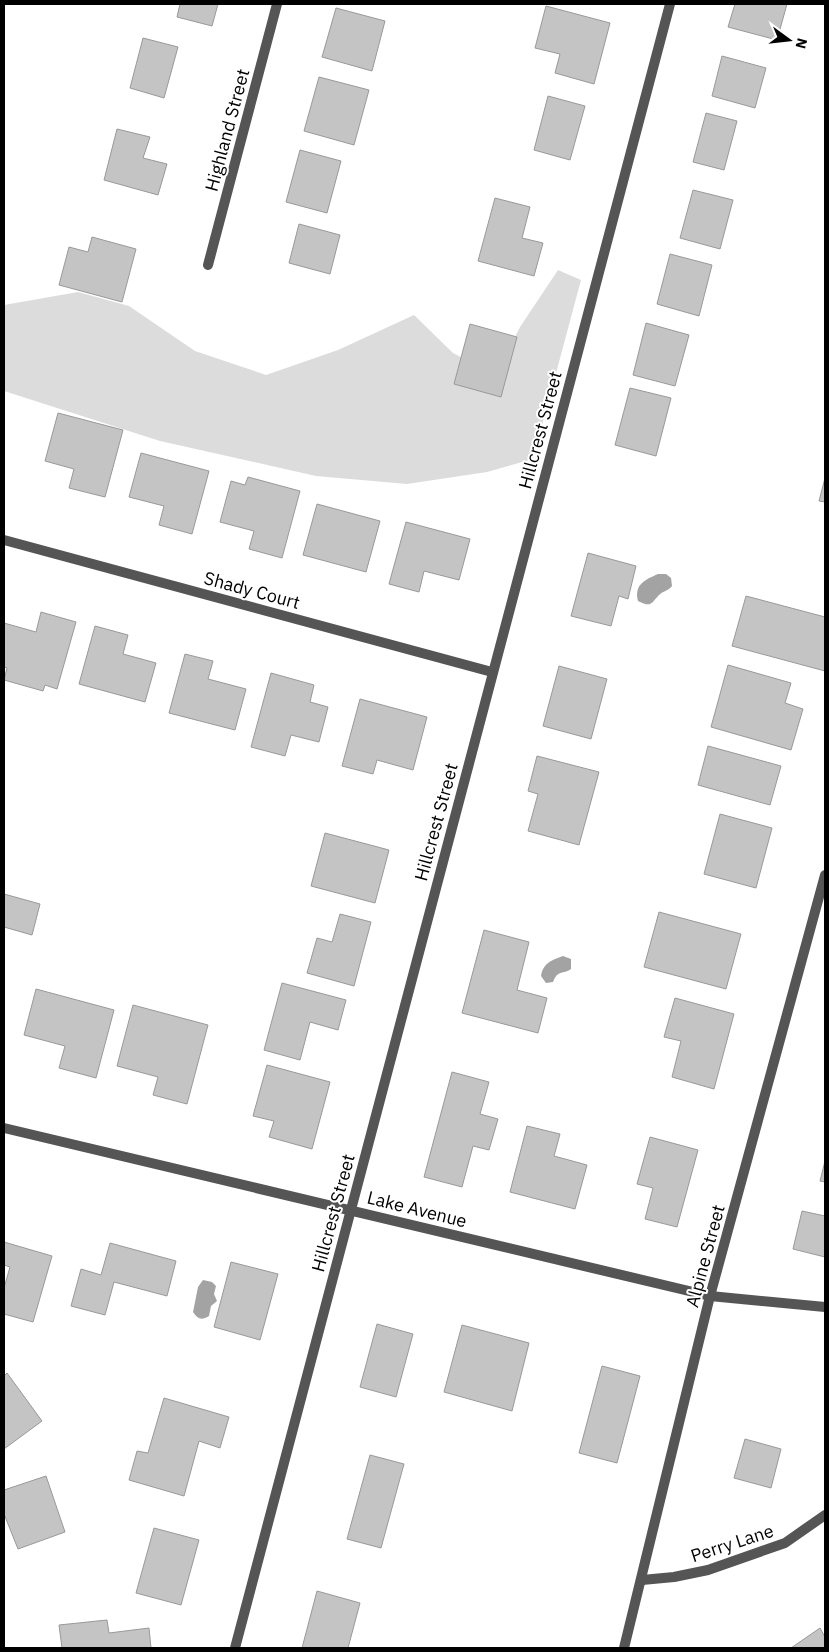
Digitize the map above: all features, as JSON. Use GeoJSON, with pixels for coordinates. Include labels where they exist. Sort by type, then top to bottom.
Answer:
{"type":"FeatureCollection","features":[{"type":"Feature","properties":{"kind":"street","name":"Highland Street"},"geometry":{"type":"LineString","coordinates":[[208,265],[277,4]]}},
{"type":"Feature","properties":{"kind":"street","name":"Hillcrest Street"},"geometry":{"type":"LineString","coordinates":[[235,1648],[670,4]]}},
{"type":"Feature","properties":{"kind":"street","name":"Shady Court"},"geometry":{"type":"LineString","coordinates":[[4,540],[492,672]]}},
{"type":"Feature","properties":{"kind":"street","name":"Alpine Street"},"geometry":{"type":"LineString","coordinates":[[624,1648],[710,1296],[825,875]]}},
{"type":"Feature","properties":{"kind":"street","name":"Lake Avenue"},"geometry":{"type":"LineString","coordinates":[[4,1128],[710,1296],[825,1307]]}},
{"type":"Feature","properties":{"kind":"street","name":"Perry Lane"},"geometry":{"type":"LineString","coordinates":[[642,1580],[674,1577],[708,1570],[785,1543],[825,1516]]}},
{"type":"Feature","properties":{"kind":"shaded area"},"geometry":{"type":"Polygon","coordinates":[[[558,270],[581,280],[533,459],[487,472],[407,484],[316,476],[160,441],[4,391],[4,305],[78,292],[129,306],[195,351],[266,375],[338,350],[414,315],[453,353],[496,375],[520,327],[558,270]]]}},
{"type":"Feature","properties":{"kind":"shaded area"},"geometry":{"type":"Polygon","coordinates":[[[658,574],[666,574],[671,578],[672,586],[651,604],[638,601],[639,587],[642,583],[658,574]]]}},
{"type":"Feature","properties":{"kind":"shaded area"},"geometry":{"type":"Polygon","coordinates":[[[563,956],[571,959],[571,969],[557,975],[553,982],[546,983],[541,976],[544,968],[552,961],[563,956]]]}},
{"type":"Feature","properties":{"kind":"shaded area"},"geometry":{"type":"Polygon","coordinates":[[[203,1280],[212,1282],[216,1286],[214,1294],[217,1301],[211,1306],[209,1316],[202,1319],[198,1318],[193,1312],[198,1287],[203,1280]]]}},
{"type":"Feature","properties":{"kind":"building"},"geometry":{"type":"Polygon","coordinates":[[[180,4],[218,4],[212,26],[177,17],[180,4]]]}},
{"type":"Feature","properties":{"kind":"building"},"geometry":{"type":"Polygon","coordinates":[[[735,4],[787,4],[777,40],[728,27],[735,4]]]}},
{"type":"Feature","properties":{"kind":"building"},"geometry":{"type":"Polygon","coordinates":[[[546,6],[610,23],[594,84],[555,73],[560,54],[535,48],[546,6]]]}},
{"type":"Feature","properties":{"kind":"building"},"geometry":{"type":"Polygon","coordinates":[[[336,8],[385,21],[372,71],[322,57],[336,8]]]}},
{"type":"Feature","properties":{"kind":"building"},"geometry":{"type":"Polygon","coordinates":[[[143,38],[178,47],[164,98],[130,88],[143,38]]]}},
{"type":"Feature","properties":{"kind":"building"},"geometry":{"type":"Polygon","coordinates":[[[722,56],[766,68],[755,108],[712,96],[722,56]]]}},
{"type":"Feature","properties":{"kind":"building"},"geometry":{"type":"Polygon","coordinates":[[[319,77],[369,90],[354,145],[304,131],[319,77]]]}},
{"type":"Feature","properties":{"kind":"building"},"geometry":{"type":"Polygon","coordinates":[[[548,96],[585,106],[570,160],[534,150],[548,96]]]}},
{"type":"Feature","properties":{"kind":"building"},"geometry":{"type":"Polygon","coordinates":[[[706,113],[737,121],[724,170],[693,162],[706,113]]]}},
{"type":"Feature","properties":{"kind":"building"},"geometry":{"type":"Polygon","coordinates":[[[117,129],[150,137],[143,158],[167,164],[158,195],[104,180],[117,129]]]}},
{"type":"Feature","properties":{"kind":"building"},"geometry":{"type":"Polygon","coordinates":[[[300,150],[341,161],[327,213],[286,202],[300,150]]]}},
{"type":"Feature","properties":{"kind":"building"},"geometry":{"type":"Polygon","coordinates":[[[693,190],[733,200],[720,249],[680,238],[693,190]]]}},
{"type":"Feature","properties":{"kind":"building"},"geometry":{"type":"Polygon","coordinates":[[[495,198],[530,207],[522,238],[543,243],[534,276],[478,261],[495,198]]]}},
{"type":"Feature","properties":{"kind":"building"},"geometry":{"type":"Polygon","coordinates":[[[299,224],[340,235],[330,274],[289,263],[299,224]]]}},
{"type":"Feature","properties":{"kind":"building"},"geometry":{"type":"Polygon","coordinates":[[[92,237],[136,249],[122,302],[59,285],[69,247],[88,252],[92,237]]]}},
{"type":"Feature","properties":{"kind":"building"},"geometry":{"type":"Polygon","coordinates":[[[670,254],[712,265],[699,316],[657,304],[670,254]]]}},
{"type":"Feature","properties":{"kind":"building"},"geometry":{"type":"Polygon","coordinates":[[[646,323],[689,335],[675,386],[633,375],[646,323]]]}},
{"type":"Feature","properties":{"kind":"building"},"geometry":{"type":"Polygon","coordinates":[[[470,324],[517,337],[501,397],[454,384],[470,324]]]}},
{"type":"Feature","properties":{"kind":"building"},"geometry":{"type":"Polygon","coordinates":[[[630,388],[671,398],[656,456],[615,445],[630,388]]]}},
{"type":"Feature","properties":{"kind":"building"},"geometry":{"type":"Polygon","coordinates":[[[58,413],[123,430],[105,497],[69,488],[74,469],[45,461],[58,413]]]}},
{"type":"Feature","properties":{"kind":"building"},"geometry":{"type":"Polygon","coordinates":[[[141,453],[209,471],[192,534],[159,525],[164,506],[129,497],[141,453]]]}},
{"type":"Feature","properties":{"kind":"building"},"geometry":{"type":"Polygon","coordinates":[[[248,477],[300,491],[282,558],[249,549],[254,531],[220,522],[231,481],[245,485],[248,477]]]}},
{"type":"Feature","properties":{"kind":"building"},"geometry":{"type":"Polygon","coordinates":[[[825,478],[825,502],[819,501],[825,478]]]}},
{"type":"Feature","properties":{"kind":"building"},"geometry":{"type":"Polygon","coordinates":[[[317,504],[380,521],[366,572],[303,555],[317,504]]]}},
{"type":"Feature","properties":{"kind":"building"},"geometry":{"type":"Polygon","coordinates":[[[406,522],[470,539],[459,580],[424,571],[419,592],[389,584],[406,522]]]}},
{"type":"Feature","properties":{"kind":"building"},"geometry":{"type":"Polygon","coordinates":[[[588,553],[636,566],[628,599],[619,596],[611,626],[571,616],[588,553]]]}},
{"type":"Feature","properties":{"kind":"building"},"geometry":{"type":"Polygon","coordinates":[[[746,596],[825,617],[825,671],[732,646],[746,596]]]}},
{"type":"Feature","properties":{"kind":"building"},"geometry":{"type":"Polygon","coordinates":[[[41,612],[76,622],[57,689],[45,685],[43,691],[4,680],[7,668],[4,667],[4,623],[36,632],[41,612]]]}},
{"type":"Feature","properties":{"kind":"building"},"geometry":{"type":"Polygon","coordinates":[[[95,626],[128,635],[123,654],[156,663],[145,702],[79,684],[95,626]]]}},
{"type":"Feature","properties":{"kind":"building"},"geometry":{"type":"Polygon","coordinates":[[[185,654],[213,661],[208,679],[246,689],[235,730],[169,713],[185,654]]]}},
{"type":"Feature","properties":{"kind":"building"},"geometry":{"type":"Polygon","coordinates":[[[728,665],[791,683],[785,703],[803,709],[791,750],[711,727],[728,665]]]}},
{"type":"Feature","properties":{"kind":"building"},"geometry":{"type":"Polygon","coordinates":[[[559,666],[607,679],[591,739],[543,726],[559,666]]]}},
{"type":"Feature","properties":{"kind":"building"},"geometry":{"type":"Polygon","coordinates":[[[271,673],[314,685],[310,702],[328,707],[319,742],[291,735],[285,756],[251,747],[271,673]]]}},
{"type":"Feature","properties":{"kind":"building"},"geometry":{"type":"Polygon","coordinates":[[[360,699],[427,717],[413,770],[377,760],[373,774],[342,766],[360,699]]]}},
{"type":"Feature","properties":{"kind":"building"},"geometry":{"type":"Polygon","coordinates":[[[708,746],[781,766],[770,805],[698,785],[708,746]]]}},
{"type":"Feature","properties":{"kind":"building"},"geometry":{"type":"Polygon","coordinates":[[[537,756],[599,772],[579,845],[528,831],[538,794],[528,791],[537,756]]]}},
{"type":"Feature","properties":{"kind":"building"},"geometry":{"type":"Polygon","coordinates":[[[720,814],[772,828],[756,888],[704,874],[720,814]]]}},
{"type":"Feature","properties":{"kind":"building"},"geometry":{"type":"Polygon","coordinates":[[[325,833],[389,850],[375,903],[311,886],[325,833]]]}},
{"type":"Feature","properties":{"kind":"building"},"geometry":{"type":"Polygon","coordinates":[[[4,894],[40,904],[32,935],[4,927],[4,894]]]}},
{"type":"Feature","properties":{"kind":"building"},"geometry":{"type":"Polygon","coordinates":[[[659,912],[741,934],[726,989],[644,967],[659,912]]]}},
{"type":"Feature","properties":{"kind":"building"},"geometry":{"type":"Polygon","coordinates":[[[340,914],[371,922],[354,986],[307,973],[317,938],[332,942],[340,914]]]}},
{"type":"Feature","properties":{"kind":"building"},"geometry":{"type":"Polygon","coordinates":[[[484,930],[529,942],[517,990],[547,998],[538,1033],[462,1013],[484,930]]]}},
{"type":"Feature","properties":{"kind":"building"},"geometry":{"type":"Polygon","coordinates":[[[282,983],[346,1000],[338,1030],[310,1022],[300,1060],[264,1050],[282,983]]]}},
{"type":"Feature","properties":{"kind":"building"},"geometry":{"type":"Polygon","coordinates":[[[36,989],[114,1010],[96,1078],[59,1068],[65,1046],[24,1035],[36,989]]]}},
{"type":"Feature","properties":{"kind":"building"},"geometry":{"type":"Polygon","coordinates":[[[675,998],[734,1014],[714,1089],[672,1077],[681,1041],[664,1037],[675,998]]]}},
{"type":"Feature","properties":{"kind":"building"},"geometry":{"type":"Polygon","coordinates":[[[133,1005],[208,1025],[187,1104],[153,1095],[158,1077],[117,1066],[133,1005]]]}},
{"type":"Feature","properties":{"kind":"building"},"geometry":{"type":"Polygon","coordinates":[[[267,1065],[330,1082],[312,1149],[269,1137],[274,1121],[253,1116],[267,1065]]]}},
{"type":"Feature","properties":{"kind":"building"},"geometry":{"type":"Polygon","coordinates":[[[452,1072],[489,1082],[480,1114],[498,1119],[489,1150],[473,1146],[462,1187],[424,1177],[452,1072]]]}},
{"type":"Feature","properties":{"kind":"building"},"geometry":{"type":"Polygon","coordinates":[[[527,1126],[560,1134],[554,1156],[587,1165],[575,1209],[510,1192],[527,1126]]]}},
{"type":"Feature","properties":{"kind":"building"},"geometry":{"type":"Polygon","coordinates":[[[650,1137],[698,1150],[677,1227],[645,1219],[653,1188],[637,1184],[650,1137]]]}},
{"type":"Feature","properties":{"kind":"building"},"geometry":{"type":"Polygon","coordinates":[[[825,1161],[825,1182],[820,1181],[825,1161]]]}},
{"type":"Feature","properties":{"kind":"building"},"geometry":{"type":"Polygon","coordinates":[[[802,1211],[825,1216],[825,1257],[793,1249],[802,1211]]]}},
{"type":"Feature","properties":{"kind":"building"},"geometry":{"type":"Polygon","coordinates":[[[4,1242],[52,1256],[33,1322],[4,1314],[4,1288],[10,1267],[4,1265],[4,1242]]]}},
{"type":"Feature","properties":{"kind":"building"},"geometry":{"type":"Polygon","coordinates":[[[110,1243],[176,1261],[167,1296],[114,1282],[105,1315],[71,1306],[81,1269],[101,1275],[110,1243]]]}},
{"type":"Feature","properties":{"kind":"building"},"geometry":{"type":"Polygon","coordinates":[[[231,1262],[278,1274],[260,1340],[214,1327],[231,1262]]]}},
{"type":"Feature","properties":{"kind":"building"},"geometry":{"type":"Polygon","coordinates":[[[377,1324],[413,1334],[396,1397],[360,1387],[377,1324]]]}},
{"type":"Feature","properties":{"kind":"building"},"geometry":{"type":"Polygon","coordinates":[[[462,1325],[529,1343],[512,1411],[444,1392],[462,1325]]]}},
{"type":"Feature","properties":{"kind":"building"},"geometry":{"type":"Polygon","coordinates":[[[602,1366],[640,1376],[617,1463],[579,1453],[602,1366]]]}},
{"type":"Feature","properties":{"kind":"building"},"geometry":{"type":"Polygon","coordinates":[[[7,1373],[42,1421],[4,1449],[4,1376],[7,1373]]]}},
{"type":"Feature","properties":{"kind":"building"},"geometry":{"type":"Polygon","coordinates":[[[164,1398],[229,1417],[220,1448],[199,1441],[184,1496],[129,1480],[137,1451],[148,1453],[164,1398]]]}},
{"type":"Feature","properties":{"kind":"building"},"geometry":{"type":"Polygon","coordinates":[[[745,1439],[781,1449],[771,1488],[734,1478],[745,1439]]]}},
{"type":"Feature","properties":{"kind":"building"},"geometry":{"type":"Polygon","coordinates":[[[370,1455],[404,1464],[381,1548],[347,1539],[370,1455]]]}},
{"type":"Feature","properties":{"kind":"building"},"geometry":{"type":"Polygon","coordinates":[[[46,1476],[65,1532],[18,1549],[4,1514],[4,1490],[46,1476]]]}},
{"type":"Feature","properties":{"kind":"building"},"geometry":{"type":"Polygon","coordinates":[[[154,1528],[199,1540],[181,1605],[136,1593],[154,1528]]]}},
{"type":"Feature","properties":{"kind":"building"},"geometry":{"type":"Polygon","coordinates":[[[317,1591],[360,1603],[348,1648],[302,1648],[317,1591]]]}},
{"type":"Feature","properties":{"kind":"building"},"geometry":{"type":"Polygon","coordinates":[[[107,1620],[109,1633],[149,1628],[151,1648],[62,1648],[59,1625],[107,1620]]]}},
{"type":"Feature","properties":{"kind":"building"},"geometry":{"type":"Polygon","coordinates":[[[820,1628],[825,1637],[825,1648],[791,1648],[820,1628]]]}}]}
